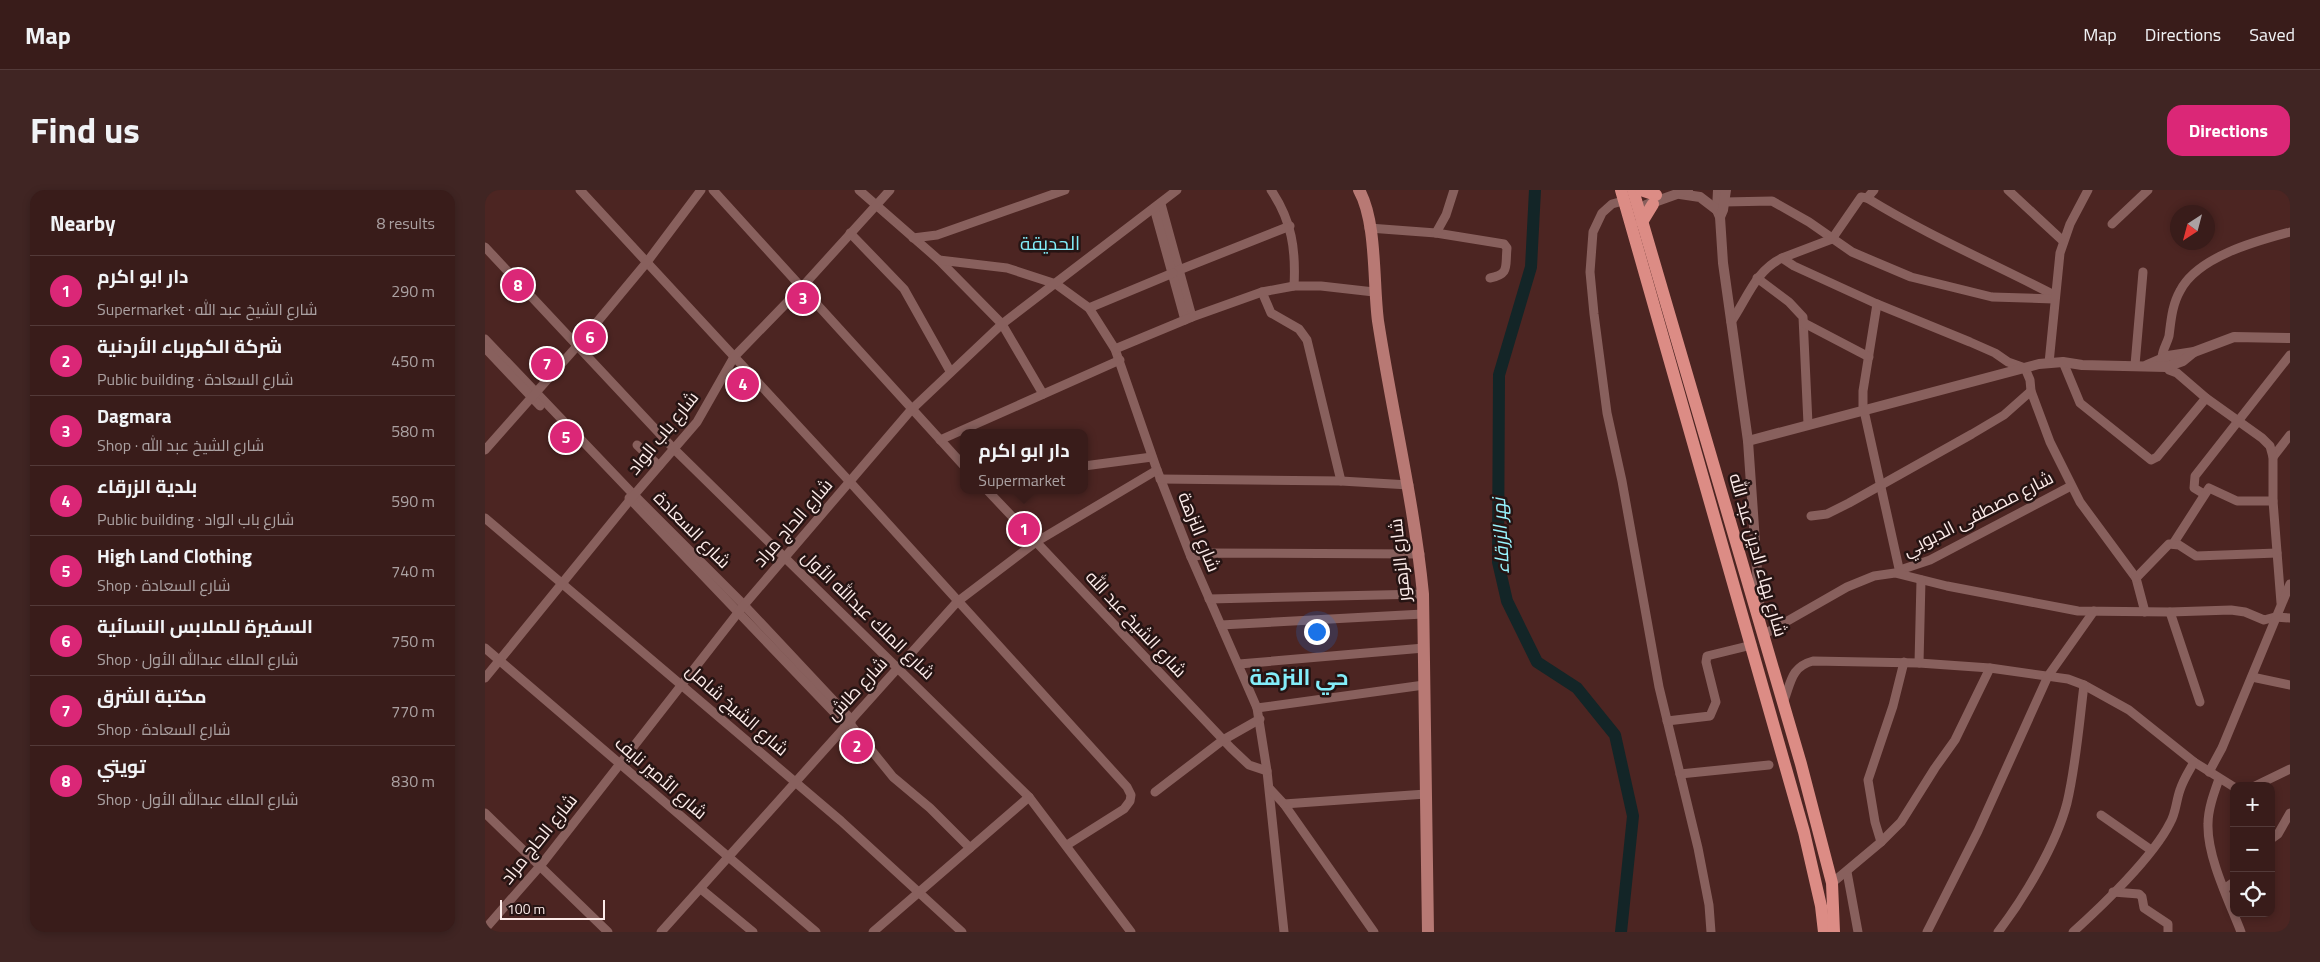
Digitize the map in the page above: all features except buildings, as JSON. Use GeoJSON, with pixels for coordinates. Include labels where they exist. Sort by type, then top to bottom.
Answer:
{"type":"FeatureCollection","features":[{"type":"Feature","properties":{"kind":"main road","name":"شارع الزهور"},"geometry":{"type":"LineString","coordinates":[[1359,190],[1365,206],[1369,228],[1374,292],[1420,554],[1423,594],[1428,932]]}},
{"type":"Feature","properties":{"kind":"main road"},"geometry":{"type":"LineString","coordinates":[[1631,198],[1655,199],[1642,222]]}},
{"type":"Feature","properties":{"kind":"main road","name":"شارع بهاء الدين عبد الله"},"geometry":{"type":"LineString","coordinates":[[1631,198],[1642,222],[1783,703],[1832,883],[1835,932]]}},
{"type":"Feature","properties":{"kind":"main road","name":"شارع بهاء الدين عبد الله"},"geometry":{"type":"LineString","coordinates":[[1631,198],[1814,872],[1824,932]]}},
{"type":"Feature","properties":{"kind":"main road"},"geometry":{"type":"LineString","coordinates":[[1799,815],[1813,813]]}},
{"type":"Feature","properties":{"kind":"street"},"geometry":{"type":"LineString","coordinates":[[580,190],[850,482],[957,602],[1129,789],[1130,798],[1126,807],[1067,845]]}},
{"type":"Feature","properties":{"kind":"street"},"geometry":{"type":"LineString","coordinates":[[485,450],[578,345],[647,262],[701,190]]}},
{"type":"Feature","properties":{"kind":"street"},"geometry":{"type":"LineString","coordinates":[[713,190],[960,462]]}},
{"type":"Feature","properties":{"kind":"street"},"geometry":{"type":"LineString","coordinates":[[859,190],[939,260],[1002,324],[1043,394]]}},
{"type":"Feature","properties":{"kind":"street","name":"شارع باب الواد"},"geometry":{"type":"LineString","coordinates":[[485,678],[632,497],[706,410],[734,357],[802,287],[890,190]]}},
{"type":"Feature","properties":{"kind":"street"},"geometry":{"type":"LineString","coordinates":[[913,238],[937,235],[1065,190]]}},
{"type":"Feature","properties":{"kind":"street","name":"شارع الحاج مراد"},"geometry":{"type":"LineString","coordinates":[[485,929],[541,865],[741,608],[911,410],[950,371],[1002,324],[1177,190]]}},
{"type":"Feature","properties":{"kind":"street"},"geometry":{"type":"LineString","coordinates":[[1271,190],[1278,199],[1290,226],[1295,255],[1294,286]]}},
{"type":"Feature","properties":{"kind":"street"},"geometry":{"type":"LineString","coordinates":[[1436,233],[1446,216],[1454,190]]}},
{"type":"Feature","properties":{"kind":"street"},"geometry":{"type":"LineString","coordinates":[[1718,190],[1718,214],[1723,263],[1747,441],[1762,632],[1847,587],[1874,576],[1900,572],[1921,580],[2043,605],[2094,611],[2170,612],[2231,610],[2245,612],[2264,620],[2275,617],[2290,618]]}},
{"type":"Feature","properties":{"kind":"street"},"geometry":{"type":"LineString","coordinates":[[1718,214],[1725,202],[1726,190]]}},
{"type":"Feature","properties":{"kind":"street"},"geometry":{"type":"LineString","coordinates":[[1867,198],[1874,190]]}},
{"type":"Feature","properties":{"kind":"street"},"geometry":{"type":"LineString","coordinates":[[2008,190],[2063,241]]}},
{"type":"Feature","properties":{"kind":"street"},"geometry":{"type":"LineString","coordinates":[[2049,363],[2054,297],[2063,241],[2088,190]]}},
{"type":"Feature","properties":{"kind":"street"},"geometry":{"type":"LineString","coordinates":[[2112,224],[2147,190]]}},
{"type":"Feature","properties":{"kind":"street"},"geometry":{"type":"LineString","coordinates":[[1655,199],[1679,191],[1700,197],[1718,214]]}},
{"type":"Feature","properties":{"kind":"street"},"geometry":{"type":"LineString","coordinates":[[1731,322],[1757,278],[1767,267],[1782,258],[1832,239],[1862,196],[1941,240],[1985,259],[2054,297]]}},
{"type":"Feature","properties":{"kind":"street"},"geometry":{"type":"LineString","coordinates":[[1631,198],[1612,204],[1602,213],[1595,226],[1591,240],[1590,272],[1607,413],[1623,481],[1667,721],[1703,877],[1711,932]]}},
{"type":"Feature","properties":{"kind":"street"},"geometry":{"type":"LineString","coordinates":[[1725,202],[1773,202],[1809,222],[1832,239],[1865,258],[1911,277],[1992,297],[2054,297]]}},
{"type":"Feature","properties":{"kind":"street"},"geometry":{"type":"LineString","coordinates":[[1157,206],[1188,318]]}},
{"type":"Feature","properties":{"kind":"street"},"geometry":{"type":"LineString","coordinates":[[1089,308],[1290,226]]}},
{"type":"Feature","properties":{"kind":"street"},"geometry":{"type":"LineString","coordinates":[[1369,228],[1436,233],[1506,246],[1504,273],[1501,276],[1489,278]]}},
{"type":"Feature","properties":{"kind":"street"},"geometry":{"type":"LineString","coordinates":[[2281,603],[2273,500],[2273,457],[2267,442],[2206,398],[2171,363],[2167,344],[2174,305],[2183,285],[2191,276],[2226,254],[2290,232]]}},
{"type":"Feature","properties":{"kind":"street"},"geometry":{"type":"LineString","coordinates":[[851,233],[904,289],[950,371]]}},
{"type":"Feature","properties":{"kind":"street"},"geometry":{"type":"LineString","coordinates":[[930,252],[937,235]]}},
{"type":"Feature","properties":{"kind":"street","name":"شارع الملك عبدالله الأول"},"geometry":{"type":"LineString","coordinates":[[485,247],[674,448],[784,558],[900,668],[1029,797],[1131,932]]}},
{"type":"Feature","properties":{"kind":"street"},"geometry":{"type":"LineString","coordinates":[[1782,258],[1794,266],[1877,304],[1970,342],[2008,362],[2025,368],[2030,380],[2031,391],[2050,442],[2071,486],[2103,534],[2136,578],[2145,612]]}},
{"type":"Feature","properties":{"kind":"street","name":"شارع النزهة"},"geometry":{"type":"LineString","coordinates":[[939,260],[1007,268],[1056,284],[1089,308],[1115,349],[1158,475],[1191,557],[1239,664],[1260,718],[1270,789],[1285,932]]}},
{"type":"Feature","properties":{"kind":"street"},"geometry":{"type":"LineString","coordinates":[[2135,365],[2143,272]]}},
{"type":"Feature","properties":{"kind":"street"},"geometry":{"type":"LineString","coordinates":[[1757,278],[1796,308],[1804,323],[1808,424]]}},
{"type":"Feature","properties":{"kind":"street"},"geometry":{"type":"LineString","coordinates":[[1115,349],[1188,318],[1262,292],[1294,286],[1321,286],[1374,292]]}},
{"type":"Feature","properties":{"kind":"street"},"geometry":{"type":"LineString","coordinates":[[1262,292],[1271,313],[1299,329],[1307,340],[1341,481]]}},
{"type":"Feature","properties":{"kind":"street"},"geometry":{"type":"LineString","coordinates":[[1877,304],[1863,391],[1864,410],[1900,572]]}},
{"type":"Feature","properties":{"kind":"street"},"geometry":{"type":"LineString","coordinates":[[1804,323],[1869,357]]}},
{"type":"Feature","properties":{"kind":"street"},"geometry":{"type":"LineString","coordinates":[[1747,441],[2049,363],[2063,362],[2082,365],[2171,363],[2234,337],[2290,338]]}},
{"type":"Feature","properties":{"kind":"street","name":"شارع السعادة"},"geometry":{"type":"LineString","coordinates":[[485,339],[533,395]]}},
{"type":"Feature","properties":{"kind":"street","name":"شارع السعادة"},"geometry":{"type":"LineString","coordinates":[[485,348],[741,608],[849,723],[893,777],[935,813],[970,848]]}},
{"type":"Feature","properties":{"kind":"street"},"geometry":{"type":"LineString","coordinates":[[2204,494],[2194,488],[2195,476],[2290,355]]}},
{"type":"Feature","properties":{"kind":"street"},"geometry":{"type":"LineString","coordinates":[[964,429],[1120,360]]}},
{"type":"Feature","properties":{"kind":"street"},"geometry":{"type":"LineString","coordinates":[[2063,362],[2080,403],[2151,460],[2157,457],[2206,398]]}},
{"type":"Feature","properties":{"kind":"street"},"geometry":{"type":"LineString","coordinates":[[1811,516],[1827,514],[1837,509],[1989,424],[2004,415],[2031,391]]}},
{"type":"Feature","properties":{"kind":"street"},"geometry":{"type":"LineString","coordinates":[[939,440],[960,431]]}},
{"type":"Feature","properties":{"kind":"street"},"geometry":{"type":"LineString","coordinates":[[2273,457],[2290,435]]}},
{"type":"Feature","properties":{"kind":"street"},"geometry":{"type":"LineString","coordinates":[[637,445],[659,466]]}},
{"type":"Feature","properties":{"kind":"street"},"geometry":{"type":"LineString","coordinates":[[1088,465],[1152,457]]}},
{"type":"Feature","properties":{"kind":"street"},"geometry":{"type":"LineString","coordinates":[[1158,475],[1409,485]]}},
{"type":"Feature","properties":{"kind":"street","name":"شارع طاش"},"geometry":{"type":"LineString","coordinates":[[661,932],[701,889],[727,856],[794,781],[900,668],[957,602],[1036,542],[1158,475]]}},
{"type":"Feature","properties":{"kind":"street","name":"شارع مصطفى الدبوبي"},"geometry":{"type":"LineString","coordinates":[[1900,572],[1930,560],[2071,486]]}},
{"type":"Feature","properties":{"kind":"street"},"geometry":{"type":"LineString","coordinates":[[2173,544],[2207,489],[2212,488],[2232,500],[2273,500]]}},
{"type":"Feature","properties":{"kind":"street","name":"شارع الشيخ عبد الله"},"geometry":{"type":"LineString","coordinates":[[991,494],[1223,740],[1249,765],[1267,771]]}},
{"type":"Feature","properties":{"kind":"street","name":"شارع الشيخ شامل"},"geometry":{"type":"LineString","coordinates":[[485,518],[561,585],[682,684],[794,781],[962,932]]}},
{"type":"Feature","properties":{"kind":"street"},"geometry":{"type":"LineString","coordinates":[[2136,578],[2169,544],[2179,545],[2195,556],[2277,553]]}},
{"type":"Feature","properties":{"kind":"street"},"geometry":{"type":"LineString","coordinates":[[1191,557],[1209,553],[1420,554]]}},
{"type":"Feature","properties":{"kind":"street"},"geometry":{"type":"LineString","coordinates":[[1919,663],[1921,580]]}},
{"type":"Feature","properties":{"kind":"street"},"geometry":{"type":"LineString","coordinates":[[2209,772],[2252,677],[2290,584]]}},
{"type":"Feature","properties":{"kind":"street"},"geometry":{"type":"LineString","coordinates":[[1209,599],[1423,594]]}},
{"type":"Feature","properties":{"kind":"street"},"geometry":{"type":"LineString","coordinates":[[1927,932],[1978,831],[2048,676],[2094,611]]}},
{"type":"Feature","properties":{"kind":"street"},"geometry":{"type":"LineString","coordinates":[[2170,612],[2199,702]]}},
{"type":"Feature","properties":{"kind":"street"},"geometry":{"type":"LineString","coordinates":[[1221,625],[1423,614]]}},
{"type":"Feature","properties":{"kind":"street"},"geometry":{"type":"LineString","coordinates":[[1667,721],[1710,716],[1716,702],[1706,662],[1707,656],[1752,645]]}},
{"type":"Feature","properties":{"kind":"street","name":"شارع الأمير نايف"},"geometry":{"type":"LineString","coordinates":[[485,648],[817,932]]}},
{"type":"Feature","properties":{"kind":"street"},"geometry":{"type":"LineString","coordinates":[[1239,664],[1424,648]]}},
{"type":"Feature","properties":{"kind":"street"},"geometry":{"type":"LineString","coordinates":[[1783,703],[1794,672],[1808,662],[1823,660],[1919,663],[1990,668],[2057,676],[2084,685],[2129,710],[2194,762],[2230,785]]}},
{"type":"Feature","properties":{"kind":"street"},"geometry":{"type":"LineString","coordinates":[[1881,842],[1875,822],[1868,780],[1893,706],[1904,662]]}},
{"type":"Feature","properties":{"kind":"street"},"geometry":{"type":"LineString","coordinates":[[1832,883],[1881,842],[1901,822],[1955,740],[1990,668]]}},
{"type":"Feature","properties":{"kind":"street"},"geometry":{"type":"LineString","coordinates":[[2252,677],[2290,685]]}},
{"type":"Feature","properties":{"kind":"street"},"geometry":{"type":"LineString","coordinates":[[1257,708],[1424,685]]}},
{"type":"Feature","properties":{"kind":"street"},"geometry":{"type":"LineString","coordinates":[[1998,932],[2013,912],[2044,857],[2063,815],[2077,753],[2084,685]]}},
{"type":"Feature","properties":{"kind":"street"},"geometry":{"type":"LineString","coordinates":[[1155,792],[1223,740],[1260,718]]}},
{"type":"Feature","properties":{"kind":"street"},"geometry":{"type":"LineString","coordinates":[[2073,932],[2151,850],[2171,821],[2181,788],[2194,762]]}},
{"type":"Feature","properties":{"kind":"street"},"geometry":{"type":"LineString","coordinates":[[1680,774],[1769,765]]}},
{"type":"Feature","properties":{"kind":"street"},"geometry":{"type":"LineString","coordinates":[[2263,782],[2290,769]]}},
{"type":"Feature","properties":{"kind":"street"},"geometry":{"type":"LineString","coordinates":[[2219,779],[2208,825],[2212,853],[2241,932]]}},
{"type":"Feature","properties":{"kind":"street"},"geometry":{"type":"LineString","coordinates":[[1270,789],[1284,804],[1374,932]]}},
{"type":"Feature","properties":{"kind":"street"},"geometry":{"type":"LineString","coordinates":[[1284,804],[1426,794]]}},
{"type":"Feature","properties":{"kind":"street"},"geometry":{"type":"LineString","coordinates":[[873,932],[1029,797]]}},
{"type":"Feature","properties":{"kind":"street"},"geometry":{"type":"LineString","coordinates":[[485,813],[541,865],[608,932]]}},
{"type":"Feature","properties":{"kind":"street"},"geometry":{"type":"LineString","coordinates":[[2275,837],[2290,813]]}},
{"type":"Feature","properties":{"kind":"street"},"geometry":{"type":"LineString","coordinates":[[2101,814],[2151,850]]}},
{"type":"Feature","properties":{"kind":"street"},"geometry":{"type":"LineString","coordinates":[[1847,872],[1858,932]]}},
{"type":"Feature","properties":{"kind":"street"},"geometry":{"type":"LineString","coordinates":[[2224,889],[2230,885]]}},
{"type":"Feature","properties":{"kind":"street"},"geometry":{"type":"LineString","coordinates":[[701,889],[753,932]]}},
{"type":"Feature","properties":{"kind":"street"},"geometry":{"type":"LineString","coordinates":[[2113,892],[2139,894],[2142,897],[2145,908],[2168,924],[2168,932]]}},
{"type":"Feature","properties":{"kind":"waterway","name":"نهر الزرقاء"},"geometry":{"type":"LineString","coordinates":[[1535,190],[1531,267],[1499,375],[1498,562],[1507,601],[1537,662],[1577,688],[1615,735],[1633,816],[1621,932]]}},
{"type":"Feature","properties":{"kind":"place","name":"تويتي"},"geometry":{"type":"Point","coordinates":[518,285]}},
{"type":"Feature","properties":{"kind":"place","name":"Dagmara"},"geometry":{"type":"Point","coordinates":[803,298]}},
{"type":"Feature","properties":{"kind":"place","name":"السفيرة للملابس النسائية"},"geometry":{"type":"Point","coordinates":[590,337]}},
{"type":"Feature","properties":{"kind":"place","name":"مكتبة الشرق"},"geometry":{"type":"Point","coordinates":[547,364]}},
{"type":"Feature","properties":{"kind":"place","name":"بلدية الزرقاء"},"geometry":{"type":"Point","coordinates":[743,384]}},
{"type":"Feature","properties":{"kind":"place","name":"High Land Clothing"},"geometry":{"type":"Point","coordinates":[566,437]}},
{"type":"Feature","properties":{"kind":"place","name":"دار ابو اكرم"},"geometry":{"type":"Point","coordinates":[1024,529]}},
{"type":"Feature","properties":{"kind":"place","name":"شركة الكهرباء الأردنية"},"geometry":{"type":"Point","coordinates":[857,746]}},
{"type":"Feature","properties":{"kind":"district","name":"الحديقة"},"geometry":{"type":"Point","coordinates":[1050,243]}},
{"type":"Feature","properties":{"kind":"district","name":"حي النزهة"},"geometry":{"type":"Point","coordinates":[1299,677]}}]}
